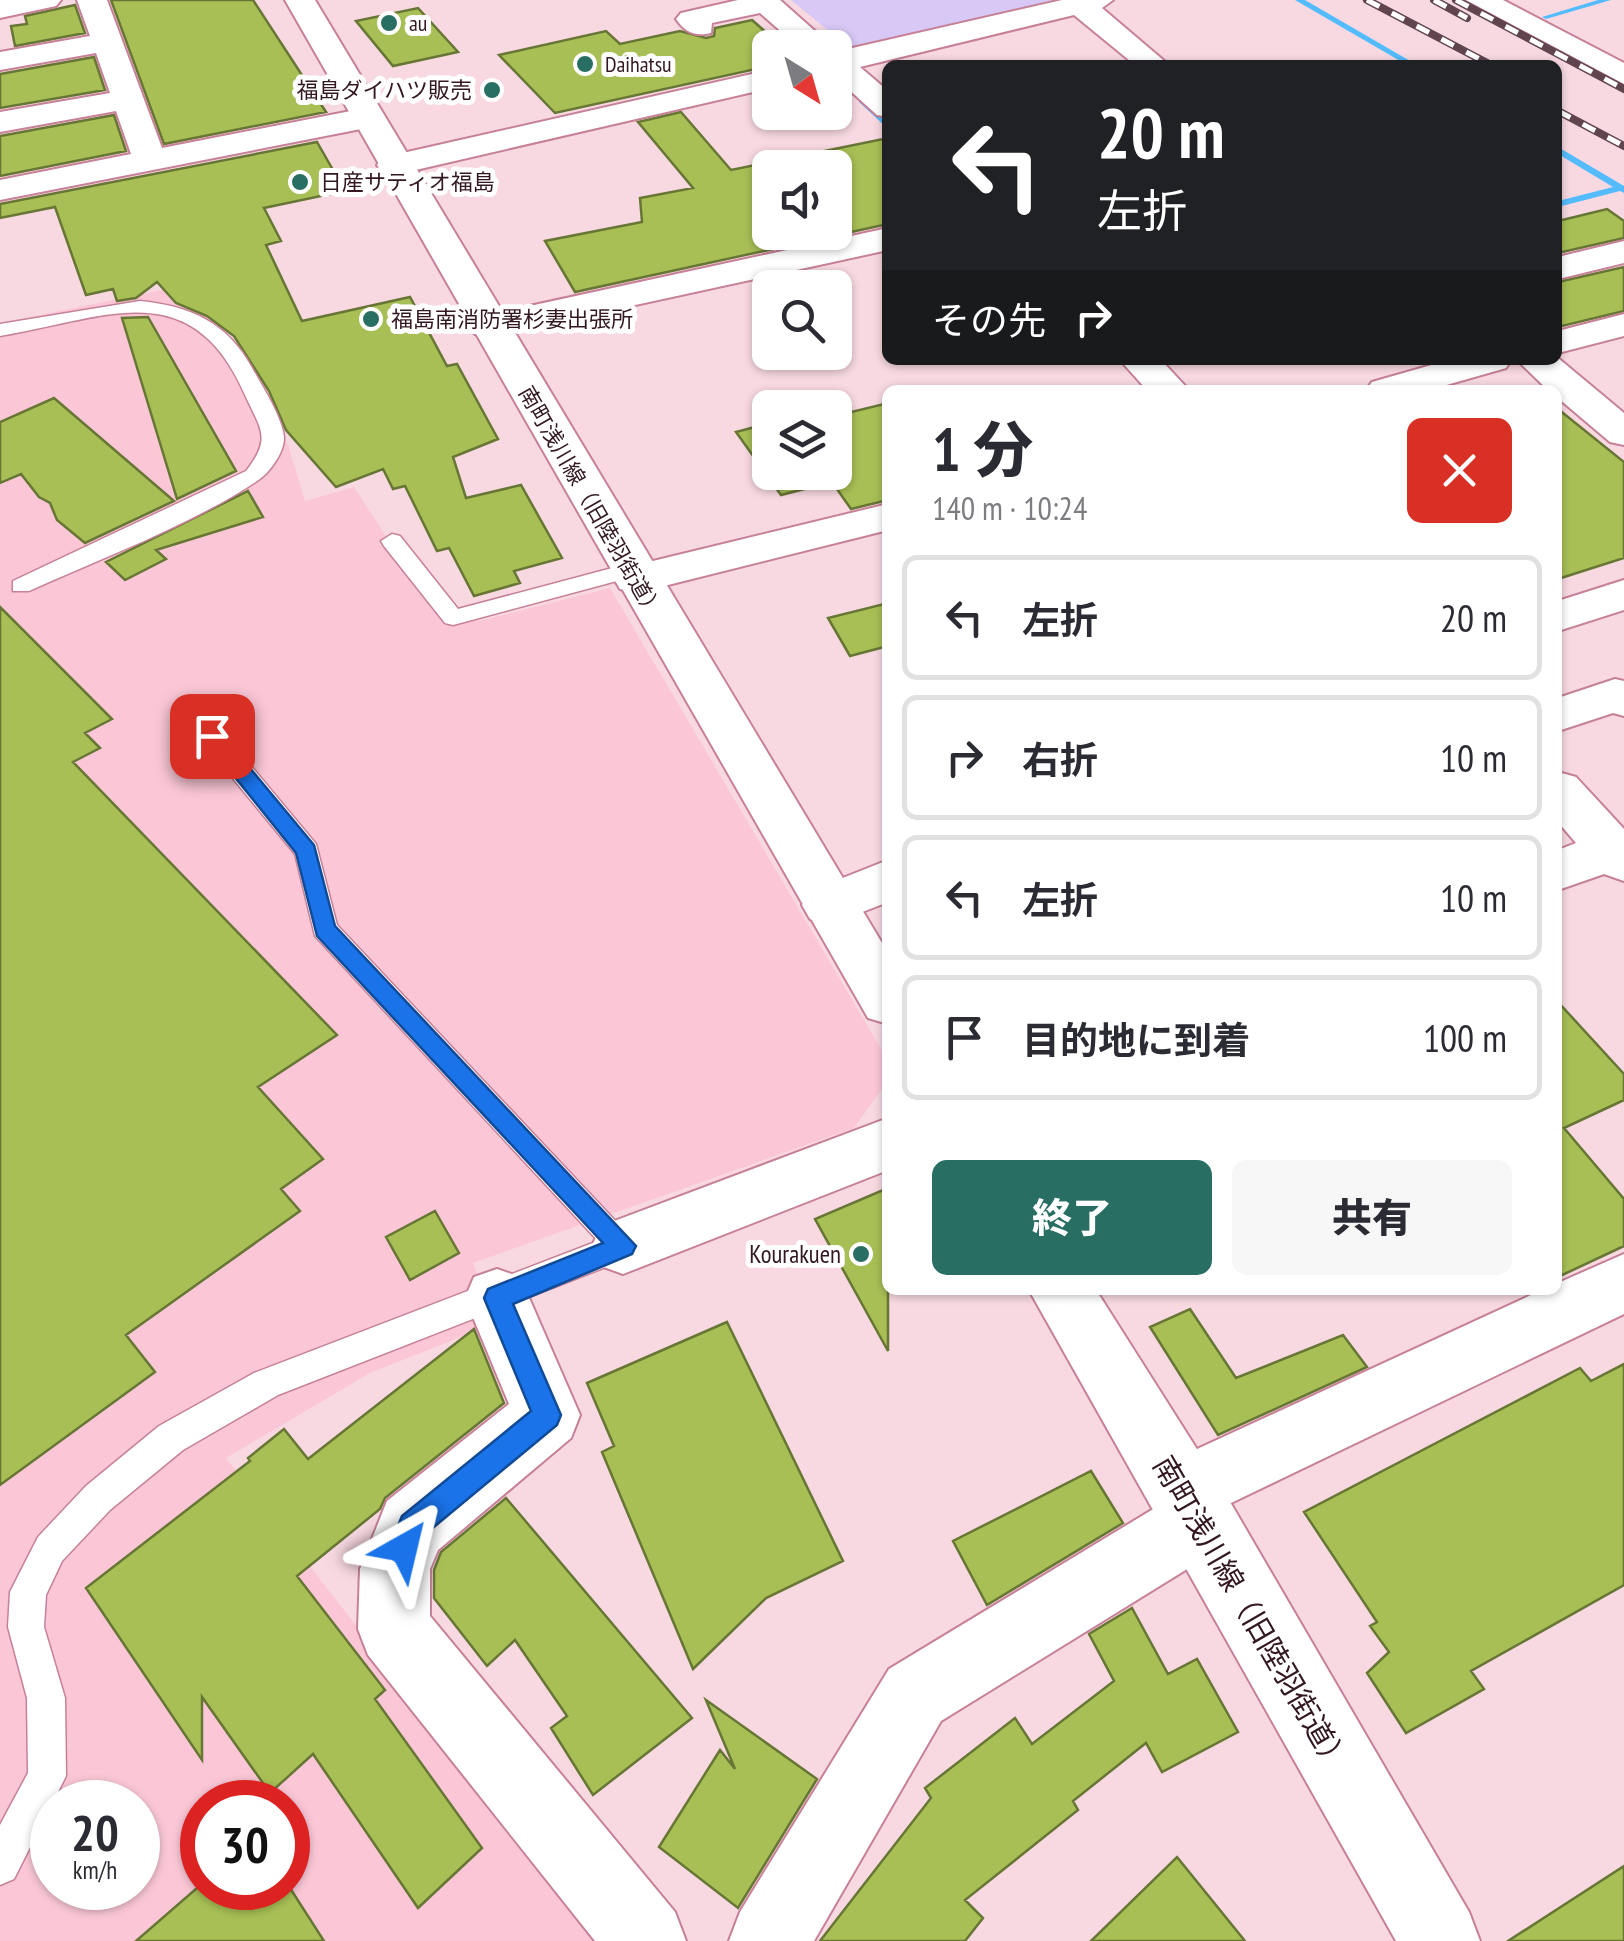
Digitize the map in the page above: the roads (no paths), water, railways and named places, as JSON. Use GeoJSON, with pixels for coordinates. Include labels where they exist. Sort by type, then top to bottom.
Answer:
{"type":"FeatureCollection","features":[{"type":"Feature","properties":{"kind":"street"},"geometry":{"type":"LineString","coordinates":[[0,9],[46,0]]}},
{"type":"Feature","properties":{"kind":"street"},"geometry":{"type":"LineString","coordinates":[[92,0],[150,160]]}},
{"type":"Feature","properties":{"kind":"street","name":"南町浅川線（旧陸羽街道）"},"geometry":{"type":"LineString","coordinates":[[300,0],[882,992]]}},
{"type":"Feature","properties":{"kind":"street"},"geometry":{"type":"LineString","coordinates":[[1482,0],[1624,74]]}},
{"type":"Feature","properties":{"kind":"street"},"geometry":{"type":"LineString","coordinates":[[700,27],[691,20],[764,2],[797,30]]}},
{"type":"Feature","properties":{"kind":"street"},"geometry":{"type":"LineString","coordinates":[[852,55],[1089,2],[1149,60]]}},
{"type":"Feature","properties":{"kind":"street"},"geometry":{"type":"LineString","coordinates":[[0,61],[108,42]]}},
{"type":"Feature","properties":{"kind":"street"},"geometry":{"type":"LineString","coordinates":[[1561,42],[1624,58]]}},
{"type":"Feature","properties":{"kind":"street"},"geometry":{"type":"LineString","coordinates":[[852,76],[882,103]]}},
{"type":"Feature","properties":{"kind":"street"},"geometry":{"type":"LineString","coordinates":[[394,165],[752,83]]}},
{"type":"Feature","properties":{"kind":"street"},"geometry":{"type":"LineString","coordinates":[[0,122],[128,99]]}},
{"type":"Feature","properties":{"kind":"street"},"geometry":{"type":"LineString","coordinates":[[0,190],[366,118]]}},
{"type":"Feature","properties":{"kind":"street"},"geometry":{"type":"LineString","coordinates":[[488,326],[882,241]]}},
{"type":"Feature","properties":{"kind":"street"},"geometry":{"type":"LineString","coordinates":[[1562,267],[1624,252]]}},
{"type":"Feature","properties":{"kind":"street"},"geometry":{"type":"LineString","coordinates":[[1562,341],[1624,324]]}},
{"type":"Feature","properties":{"kind":"street"},"geometry":{"type":"LineString","coordinates":[[1144,365],[1164,385]]}},
{"type":"Feature","properties":{"kind":"street"},"geometry":{"type":"LineString","coordinates":[[1404,385],[1474,365]]}},
{"type":"Feature","properties":{"kind":"street"},"geometry":{"type":"LineString","coordinates":[[1542,365],[1624,433]]}},
{"type":"Feature","properties":{"kind":"street"},"geometry":{"type":"LineString","coordinates":[[634,575],[882,518]]}},
{"type":"Feature","properties":{"kind":"street"},"geometry":{"type":"LineString","coordinates":[[1562,615],[1624,596]]}},
{"type":"Feature","properties":{"kind":"street"},"geometry":{"type":"LineString","coordinates":[[1562,714],[1614,695],[1624,700]]}},
{"type":"Feature","properties":{"kind":"street"},"geometry":{"type":"LineString","coordinates":[[1562,866],[1600,825]]}},
{"type":"Feature","properties":{"kind":"street"},"geometry":{"type":"LineString","coordinates":[[829,904],[882,882]]}},
{"type":"Feature","properties":{"kind":"street"},"geometry":{"type":"LineString","coordinates":[[623,1246],[882,1145]]}},
{"type":"Feature","properties":{"kind":"street"},"geometry":{"type":"LineString","coordinates":[[769,1941],[915,1695],[1191,1506],[1624,1283]]}},
{"type":"Feature","properties":{"kind":"street","name":"南町浅川線（旧陸羽街道）"},"geometry":{"type":"LineString","coordinates":[[1064,1295],[1191,1506],[1440,1941]]}},
{"type":"Feature","properties":{"kind":"street"},"geometry":{"type":"LineString","coordinates":[[497,1298],[547,1415],[412,1526],[394,1569],[394,1629],[646,1941]]}},
{"type":"Feature","properties":{"kind":"lane"},"geometry":{"type":"LineString","coordinates":[[0,330],[111,307],[148,308],[193,319],[218,335],[274,436],[271,452],[252,475],[169,519],[21,586]]}},
{"type":"Feature","properties":{"kind":"lane"},"geometry":{"type":"LineString","coordinates":[[392,542],[453,618],[634,575]]}},
{"type":"Feature","properties":{"kind":"lane"},"geometry":{"type":"LineString","coordinates":[[0,1865],[47,1776],[46,1698],[26,1628],[28,1592],[50,1549],[98,1498],[171,1438],[266,1384],[497,1298],[623,1246],[325,930],[306,851],[198,719]]}},
{"type":"Feature","properties":{"kind":"waterway"},"geometry":{"type":"LineString","coordinates":[[1299,0],[1404,60]]}},
{"type":"Feature","properties":{"kind":"waterway"},"geometry":{"type":"LineString","coordinates":[[1546,17],[1607,0]]}},
{"type":"Feature","properties":{"kind":"waterway"},"geometry":{"type":"LineString","coordinates":[[862,100],[882,120]]}},
{"type":"Feature","properties":{"kind":"waterway"},"geometry":{"type":"LineString","coordinates":[[1562,152],[1621,188]]}},
{"type":"Feature","properties":{"kind":"waterway"},"geometry":{"type":"LineString","coordinates":[[1562,203],[1621,188]]}},
{"type":"Feature","properties":{"kind":"railway"},"geometry":{"type":"LineString","coordinates":[[1367,0],[1481,60]]}},
{"type":"Feature","properties":{"kind":"railway"},"geometry":{"type":"LineString","coordinates":[[1434,0],[1467,18]]}},
{"type":"Feature","properties":{"kind":"railway"},"geometry":{"type":"LineString","coordinates":[[1456,0],[1624,89]]}},
{"type":"Feature","properties":{"kind":"railway"},"geometry":{"type":"LineString","coordinates":[[1562,113],[1624,146]]}},
{"type":"Feature","properties":{"kind":"place","name":"au"},"geometry":{"type":"Point","coordinates":[389,23]}},
{"type":"Feature","properties":{"kind":"place","name":"Daihatsu"},"geometry":{"type":"Point","coordinates":[585,64]}},
{"type":"Feature","properties":{"kind":"place","name":"福島ダイハツ販売"},"geometry":{"type":"Point","coordinates":[492,90]}},
{"type":"Feature","properties":{"kind":"place","name":"日産サティオ福島"},"geometry":{"type":"Point","coordinates":[300,182]}},
{"type":"Feature","properties":{"kind":"place","name":"福島南消防署杉妻出張所"},"geometry":{"type":"Point","coordinates":[371,319]}},
{"type":"Feature","properties":{"kind":"place","name":"Kourakuen"},"geometry":{"type":"Point","coordinates":[861,1254]}}]}
